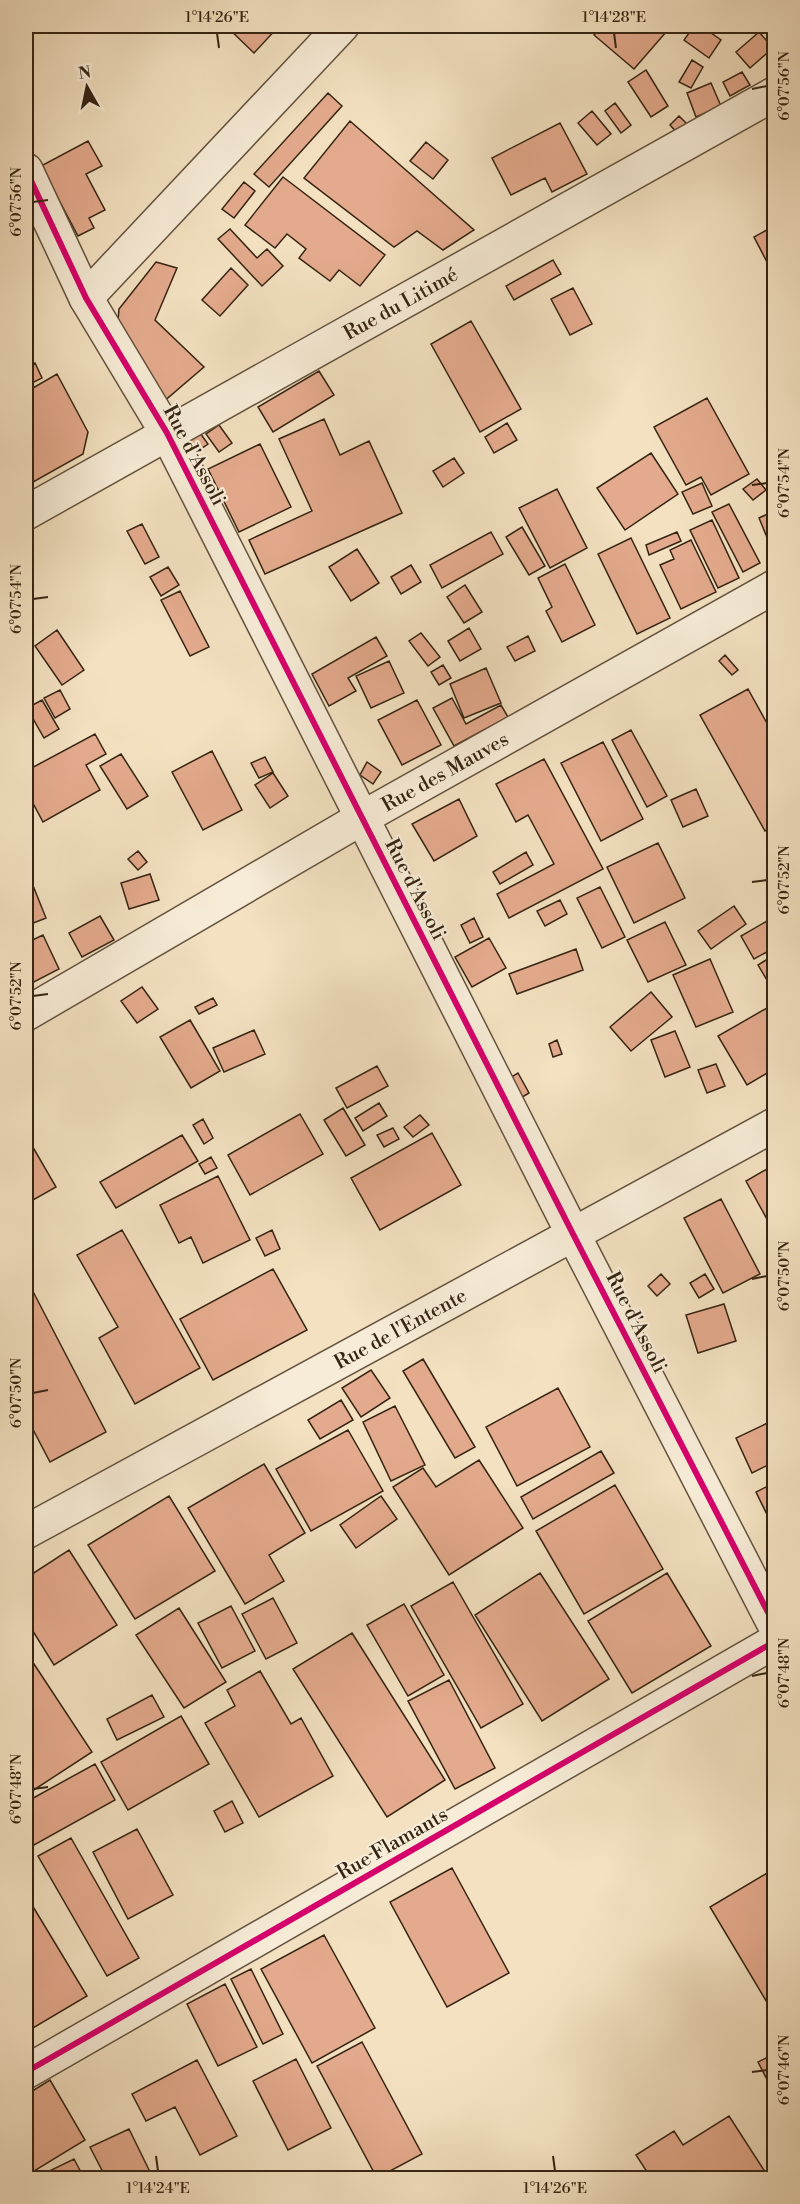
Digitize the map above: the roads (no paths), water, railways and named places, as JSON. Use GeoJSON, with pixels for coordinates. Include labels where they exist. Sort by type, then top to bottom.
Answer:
{"type":"FeatureCollection","features":[{"type":"Feature","properties":{"kind":"street"},"geometry":{"type":"LineString","coordinates":[[86,298],[342,26]]}},
{"type":"Feature","properties":{"kind":"street","name":"Rue du Litimé"},"geometry":{"type":"LineString","coordinates":[[26,513],[774,94]]}},
{"type":"Feature","properties":{"kind":"street","name":"Rue d'Assoli"},"geometry":{"type":"LineString","coordinates":[[26,170],[86,298],[167,433],[573,1234],[774,1624]]}},
{"type":"Feature","properties":{"kind":"street","name":"Rue des Mauves"},"geometry":{"type":"LineString","coordinates":[[26,1014],[362,818],[774,586]]}},
{"type":"Feature","properties":{"kind":"street","name":"Rue de l'Entente"},"geometry":{"type":"LineString","coordinates":[[26,1532],[774,1125]]}},
{"type":"Feature","properties":{"kind":"street","name":"Rue Flamants"},"geometry":{"type":"LineString","coordinates":[[26,2072],[774,1642]]}}]}
